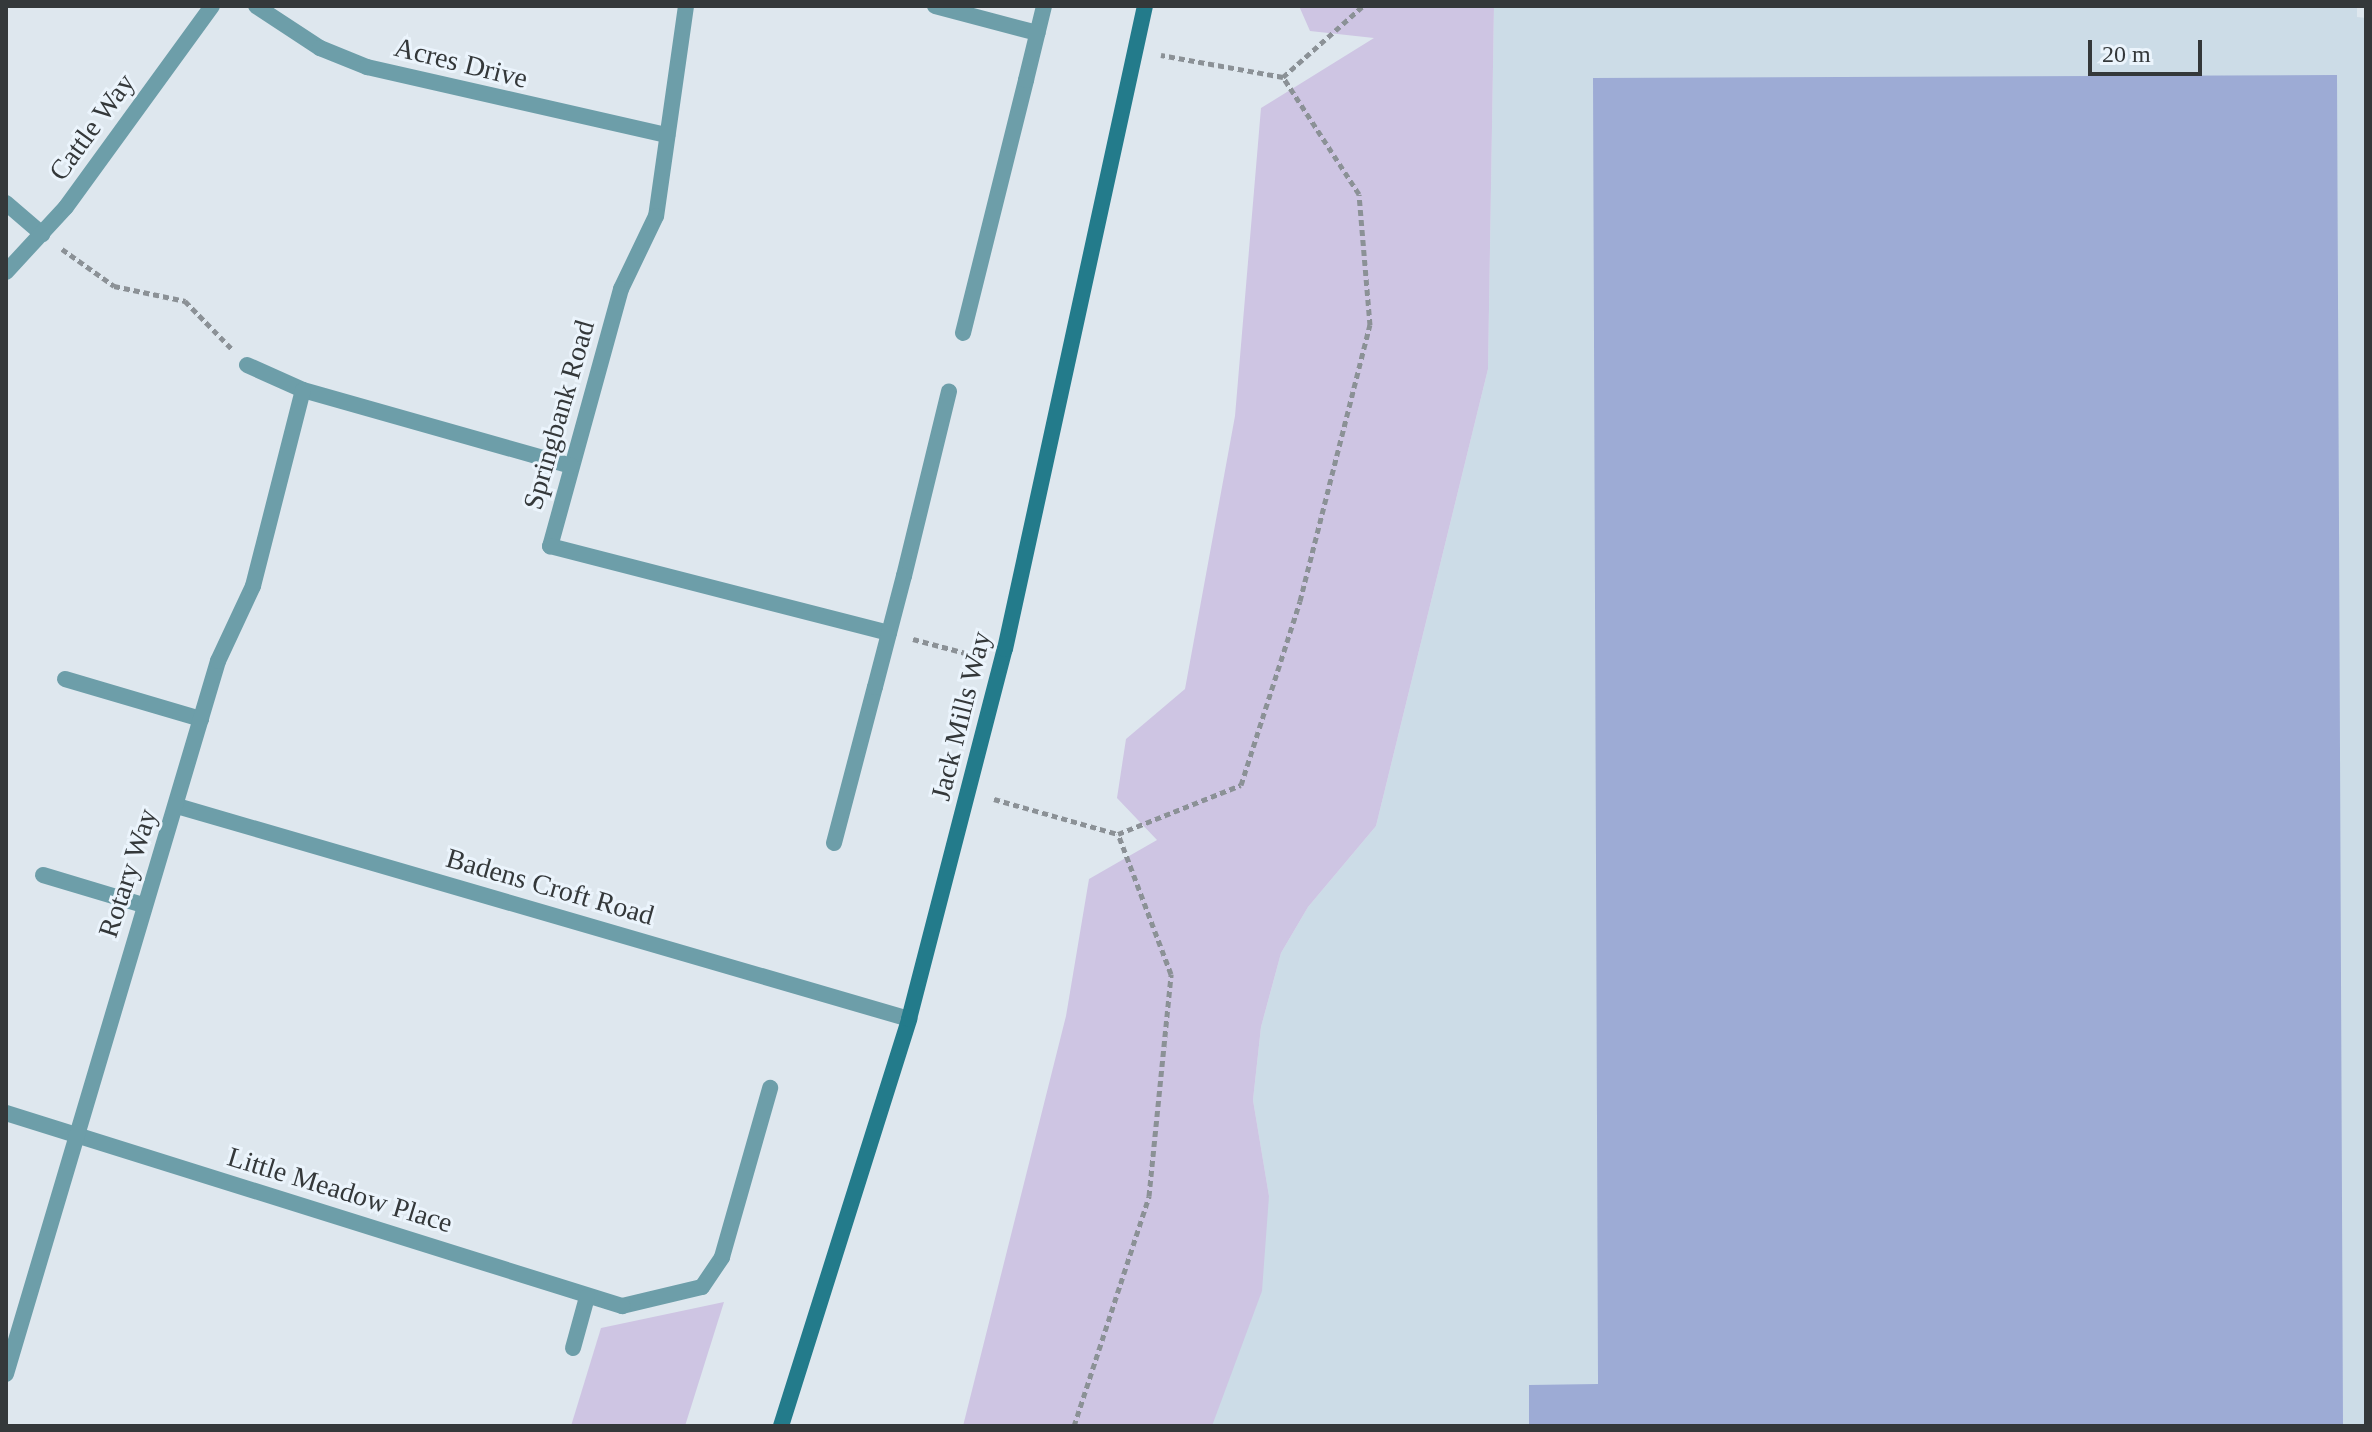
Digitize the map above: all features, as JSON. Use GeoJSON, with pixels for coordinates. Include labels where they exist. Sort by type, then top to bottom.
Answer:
{"type":"FeatureCollection","features":[{"type":"Feature","properties":{"kind":"main road","name":"Jack Mills Way"},"geometry":{"type":"LineString","coordinates":[[781,1426],[909,1019],[1002,662],[1145,6]]}},
{"type":"Feature","properties":{"kind":"street","name":"Cattle Way"},"geometry":{"type":"LineString","coordinates":[[6,272],[42,234],[212,6]]}},
{"type":"Feature","properties":{"kind":"street","name":"Acres Drive"},"geometry":{"type":"LineString","coordinates":[[256,6],[320,48],[367,67],[667,135]]}},
{"type":"Feature","properties":{"kind":"street","name":"Springbank Road"},"geometry":{"type":"LineString","coordinates":[[686,6],[656,216],[621,289],[550,546],[889,633]]}},
{"type":"Feature","properties":{"kind":"street"},"geometry":{"type":"LineString","coordinates":[[935,6],[1037,33]]}},
{"type":"Feature","properties":{"kind":"street"},"geometry":{"type":"LineString","coordinates":[[963,333],[1044,6]]}},
{"type":"Feature","properties":{"kind":"street"},"geometry":{"type":"LineString","coordinates":[[6,203],[42,234]]}},
{"type":"Feature","properties":{"kind":"street"},"geometry":{"type":"LineString","coordinates":[[247,365],[303,390],[571,466]]}},
{"type":"Feature","properties":{"kind":"street","name":"Rotary Way"},"geometry":{"type":"LineString","coordinates":[[6,1374],[143,905],[177,806],[201,719],[253,586],[303,390]]}},
{"type":"Feature","properties":{"kind":"street"},"geometry":{"type":"LineString","coordinates":[[834,843],[949,391]]}},
{"type":"Feature","properties":{"kind":"street"},"geometry":{"type":"LineString","coordinates":[[65,679],[201,719]]}},
{"type":"Feature","properties":{"kind":"street","name":"Badens Croft Road"},"geometry":{"type":"LineString","coordinates":[[177,806],[909,1019]]}},
{"type":"Feature","properties":{"kind":"street"},"geometry":{"type":"LineString","coordinates":[[43,875],[143,905]]}},
{"type":"Feature","properties":{"kind":"street","name":"Little Meadow Place"},"geometry":{"type":"LineString","coordinates":[[6,1113],[622,1306],[702,1287],[722,1257],[770,1088]]}},
{"type":"Feature","properties":{"kind":"street"},"geometry":{"type":"LineString","coordinates":[[573,1348],[587,1297]]}},
{"type":"Feature","properties":{"kind":"path"},"geometry":{"type":"LineString","coordinates":[[1283,77],[1363,6]]}},
{"type":"Feature","properties":{"kind":"path"},"geometry":{"type":"LineString","coordinates":[[968,792],[1118,834],[1241,785],[1300,601],[1370,325],[1359,194],[1283,77],[1136,51]]}},
{"type":"Feature","properties":{"kind":"path"},"geometry":{"type":"LineString","coordinates":[[42,234],[114,286],[185,301],[247,365]]}},
{"type":"Feature","properties":{"kind":"path"},"geometry":{"type":"LineString","coordinates":[[889,633],[1002,662]]}},
{"type":"Feature","properties":{"kind":"path"},"geometry":{"type":"LineString","coordinates":[[1074,1426],[1149,1196],[1171,974],[1118,834]]}},
{"type":"Feature","properties":{"kind":"shaded area"},"geometry":{"type":"Polygon","coordinates":[[[1299,6],[1494,6],[1488,369],[1376,826],[1308,907],[1281,953],[1261,1027],[1253,1100],[1269,1196],[1262,1291],[1212,1426],[963,1426],[1066,1016],[1089,879],[1157,840],[1117,798],[1126,739],[1185,689],[1235,416],[1261,108],[1374,38],[1310,31],[1299,6]]]}},
{"type":"Feature","properties":{"kind":"shaded area"},"geometry":{"type":"Polygon","coordinates":[[[1494,6],[2357,6],[2357,17],[2366,18],[2366,1426],[1212,1426],[1269,1196],[1253,1100],[1261,1027],[1281,953],[1308,907],[1376,826],[1488,369],[1494,6]]]}},
{"type":"Feature","properties":{"kind":"shaded area"},"geometry":{"type":"Polygon","coordinates":[[[724,1302],[685,1426],[571,1426],[601,1328],[724,1302]]]}},
{"type":"Feature","properties":{"kind":"building"},"geometry":{"type":"Polygon","coordinates":[[[2337,75],[2343,1426],[1529,1426],[1529,1385],[1598,1384],[1593,78],[2337,75]]]}}]}
